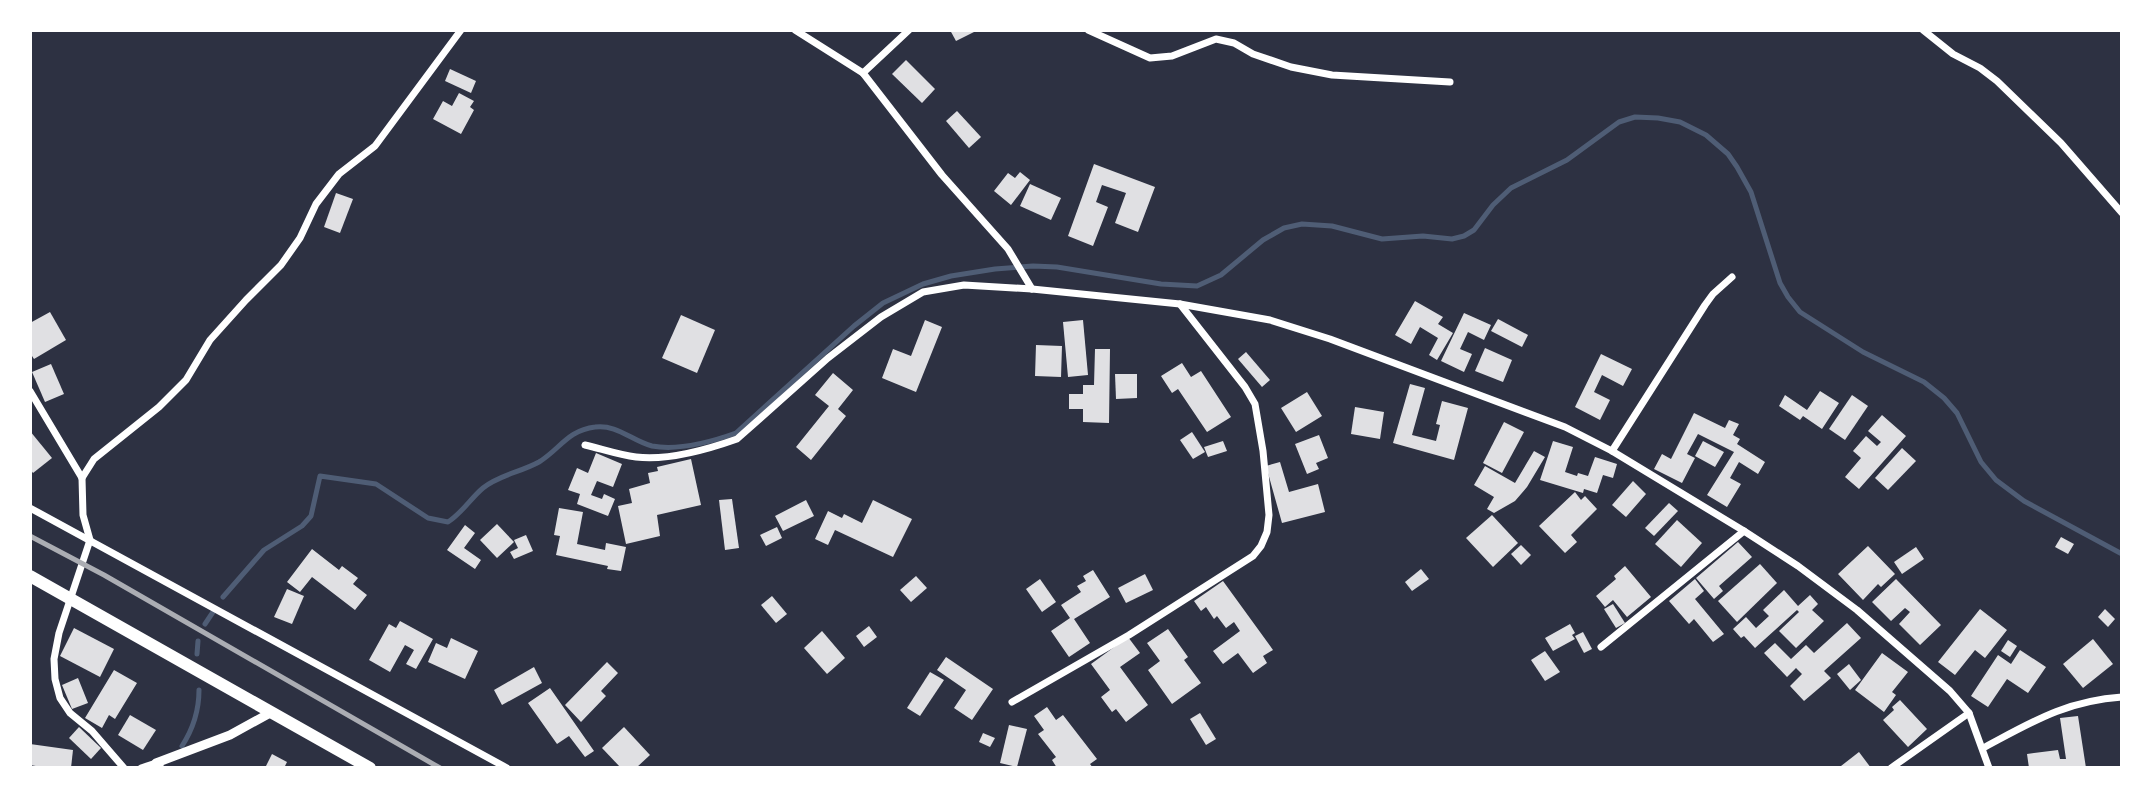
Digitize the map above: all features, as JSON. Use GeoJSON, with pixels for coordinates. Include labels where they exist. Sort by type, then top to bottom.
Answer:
{"type":"FeatureCollection","features":[{"type":"Feature","properties":{"kind":"main road"},"geometry":{"type":"LineString","coordinates":[[30,576],[370,768]]}},
{"type":"Feature","properties":{"kind":"street"},"geometry":{"type":"LineString","coordinates":[[82,478],[94,459],[159,407],[186,380],[210,340],[281,265],[300,238],[316,204],[339,174],[375,146],[461,30]]}},
{"type":"Feature","properties":{"kind":"street"},"geometry":{"type":"LineString","coordinates":[[795,30],[863,73],[942,175],[1000,240],[1032,289]]}},
{"type":"Feature","properties":{"kind":"street"},"geometry":{"type":"LineString","coordinates":[[863,73],[909,30]]}},
{"type":"Feature","properties":{"kind":"street"},"geometry":{"type":"LineString","coordinates":[[1088,30],[1150,58],[1172,56],[1216,39],[1234,43],[1253,54],[1291,67],[1332,75],[1450,82]]}},
{"type":"Feature","properties":{"kind":"street"},"geometry":{"type":"LineString","coordinates":[[1923,30],[1953,54],[1997,81],[2061,143],[2122,213]]}},
{"type":"Feature","properties":{"kind":"street"},"geometry":{"type":"LineString","coordinates":[[1612,451],[1705,305],[1732,277]]}},
{"type":"Feature","properties":{"kind":"street"},"geometry":{"type":"LineString","coordinates":[[585,445],[636,457],[670,457],[737,439],[828,358],[881,317],[923,292],[964,285],[1032,289],[1180,304],[1270,320],[1330,339],[1576,432],[1744,531],[1857,610],[1932,674],[1969,713],[1989,768]]}},
{"type":"Feature","properties":{"kind":"street"},"geometry":{"type":"LineString","coordinates":[[1012,702],[1129,635],[1253,556],[1267,532],[1269,515],[1263,451],[1255,404],[1180,304]]}},
{"type":"Feature","properties":{"kind":"street"},"geometry":{"type":"LineString","coordinates":[[30,391],[82,478],[83,515],[90,540],[59,633],[54,659],[55,679],[60,698],[70,713],[92,731],[124,768]]}},
{"type":"Feature","properties":{"kind":"street"},"geometry":{"type":"LineString","coordinates":[[30,508],[507,768]]}},
{"type":"Feature","properties":{"kind":"street"},"geometry":{"type":"LineString","coordinates":[[1601,647],[1744,531]]}},
{"type":"Feature","properties":{"kind":"street"},"geometry":{"type":"LineString","coordinates":[[1983,748],[2042,716],[2077,703],[2122,697]]}},
{"type":"Feature","properties":{"kind":"street"},"geometry":{"type":"LineString","coordinates":[[141,768],[158,766],[230,735],[270,713]]}},
{"type":"Feature","properties":{"kind":"street"},"geometry":{"type":"LineString","coordinates":[[1891,768],[1969,713]]}},
{"type":"Feature","properties":{"kind":"building"},"geometry":{"type":"Polygon","coordinates":[[[950,30],[978,30],[956,41],[950,30]]]}},
{"type":"Feature","properties":{"kind":"building"},"geometry":{"type":"Polygon","coordinates":[[[906,60],[935,89],[922,103],[892,74],[906,60]]]}},
{"type":"Feature","properties":{"kind":"building"},"geometry":{"type":"Polygon","coordinates":[[[450,69],[476,81],[471,93],[445,81],[450,69]]]}},
{"type":"Feature","properties":{"kind":"building"},"geometry":{"type":"Polygon","coordinates":[[[459,93],[474,101],[470,107],[474,110],[461,134],[433,119],[443,101],[452,106],[459,93]]]}},
{"type":"Feature","properties":{"kind":"building"},"geometry":{"type":"Polygon","coordinates":[[[957,111],[981,137],[969,148],[946,121],[957,111]]]}},
{"type":"Feature","properties":{"kind":"building"},"geometry":{"type":"Polygon","coordinates":[[[1094,164],[1155,187],[1138,232],[1115,223],[1126,193],[1102,185],[1096,202],[1108,207],[1093,246],[1068,236],[1094,164]]]}},
{"type":"Feature","properties":{"kind":"building"},"geometry":{"type":"Polygon","coordinates":[[[1020,172],[1030,180],[1011,205],[994,191],[1008,173],[1015,178],[1020,172]]]}},
{"type":"Feature","properties":{"kind":"building"},"geometry":{"type":"Polygon","coordinates":[[[1030,184],[1061,198],[1051,220],[1020,206],[1030,184]]]}},
{"type":"Feature","properties":{"kind":"building"},"geometry":{"type":"Polygon","coordinates":[[[336,193],[353,199],[340,233],[324,227],[336,193]]]}},
{"type":"Feature","properties":{"kind":"building"},"geometry":{"type":"Polygon","coordinates":[[[1415,301],[1443,317],[1438,324],[1453,333],[1437,360],[1429,355],[1438,338],[1420,327],[1411,344],[1395,335],[1415,301]]]}},
{"type":"Feature","properties":{"kind":"building"},"geometry":{"type":"Polygon","coordinates":[[[50,312],[66,340],[34,359],[30,353],[30,323],[50,312]]]}},
{"type":"Feature","properties":{"kind":"building"},"geometry":{"type":"Polygon","coordinates":[[[1464,313],[1491,325],[1484,340],[1468,332],[1460,349],[1472,354],[1464,372],[1441,361],[1464,313]]]}},
{"type":"Feature","properties":{"kind":"building"},"geometry":{"type":"Polygon","coordinates":[[[681,315],[715,330],[697,373],[662,358],[681,315]]]}},
{"type":"Feature","properties":{"kind":"building"},"geometry":{"type":"Polygon","coordinates":[[[1498,319],[1528,335],[1522,347],[1491,331],[1498,319]]]}},
{"type":"Feature","properties":{"kind":"building"},"geometry":{"type":"Polygon","coordinates":[[[925,320],[942,327],[916,392],[882,378],[893,349],[911,356],[925,320]]]}},
{"type":"Feature","properties":{"kind":"building"},"geometry":{"type":"Polygon","coordinates":[[[1083,320],[1088,375],[1068,377],[1063,322],[1083,320]]]}},
{"type":"Feature","properties":{"kind":"building"},"geometry":{"type":"Polygon","coordinates":[[[1036,345],[1062,346],[1061,377],[1035,376],[1036,345]]]}},
{"type":"Feature","properties":{"kind":"building"},"geometry":{"type":"Polygon","coordinates":[[[1485,348],[1512,360],[1503,382],[1475,371],[1485,348]]]}},
{"type":"Feature","properties":{"kind":"building"},"geometry":{"type":"Polygon","coordinates":[[[1095,349],[1110,349],[1109,423],[1083,422],[1083,409],[1069,409],[1069,394],[1083,394],[1083,385],[1094,385],[1095,349]]]}},
{"type":"Feature","properties":{"kind":"building"},"geometry":{"type":"Polygon","coordinates":[[[1246,352],[1270,380],[1262,387],[1238,359],[1246,352]]]}},
{"type":"Feature","properties":{"kind":"building"},"geometry":{"type":"Polygon","coordinates":[[[1601,354],[1632,369],[1623,386],[1602,375],[1594,392],[1610,400],[1600,420],[1575,407],[1601,354]]]}},
{"type":"Feature","properties":{"kind":"building"},"geometry":{"type":"Polygon","coordinates":[[[1182,363],[1191,377],[1201,371],[1231,417],[1207,432],[1178,389],[1172,393],[1161,376],[1182,363]]]}},
{"type":"Feature","properties":{"kind":"building"},"geometry":{"type":"Polygon","coordinates":[[[51,364],[64,394],[45,402],[32,372],[51,364]]]}},
{"type":"Feature","properties":{"kind":"building"},"geometry":{"type":"Polygon","coordinates":[[[833,373],[853,390],[838,409],[846,416],[811,460],[796,447],[829,406],[815,395],[833,373]]]}},
{"type":"Feature","properties":{"kind":"building"},"geometry":{"type":"Polygon","coordinates":[[[1115,374],[1137,374],[1137,398],[1116,399],[1115,374]]]}},
{"type":"Feature","properties":{"kind":"building"},"geometry":{"type":"Polygon","coordinates":[[[1410,384],[1425,388],[1412,435],[1436,441],[1440,425],[1436,424],[1442,401],[1468,408],[1454,460],[1393,443],[1410,384]]]}},
{"type":"Feature","properties":{"kind":"building"},"geometry":{"type":"Polygon","coordinates":[[[1820,391],[1839,403],[1822,429],[1803,416],[1800,420],[1779,406],[1785,395],[1807,410],[1820,391]]]}},
{"type":"Feature","properties":{"kind":"building"},"geometry":{"type":"Polygon","coordinates":[[[1307,392],[1322,416],[1296,432],[1281,408],[1307,392]]]}},
{"type":"Feature","properties":{"kind":"building"},"geometry":{"type":"Polygon","coordinates":[[[1852,395],[1868,406],[1845,440],[1829,429],[1852,395]]]}},
{"type":"Feature","properties":{"kind":"building"},"geometry":{"type":"Polygon","coordinates":[[[1355,407],[1384,412],[1380,439],[1351,434],[1355,407]]]}},
{"type":"Feature","properties":{"kind":"building"},"geometry":{"type":"Polygon","coordinates":[[[1694,413],[1725,428],[1729,420],[1739,424],[1733,435],[1740,439],[1737,444],[1765,462],[1758,474],[1739,462],[1730,478],[1741,484],[1727,507],[1707,495],[1734,452],[1698,434],[1687,454],[1695,458],[1682,483],[1654,469],[1662,454],[1671,459],[1694,413]]]}},
{"type":"Feature","properties":{"kind":"building"},"geometry":{"type":"Polygon","coordinates":[[[1882,415],[1906,436],[1859,489],[1845,477],[1861,458],[1853,451],[1866,436],[1877,446],[1881,442],[1868,431],[1882,415]]]}},
{"type":"Feature","properties":{"kind":"building"},"geometry":{"type":"Polygon","coordinates":[[[1504,422],[1524,432],[1502,473],[1483,463],[1504,422]]]}},
{"type":"Feature","properties":{"kind":"building"},"geometry":{"type":"Polygon","coordinates":[[[30,431],[52,458],[33,473],[30,469],[30,431]]]}},
{"type":"Feature","properties":{"kind":"building"},"geometry":{"type":"Polygon","coordinates":[[[1192,432],[1205,452],[1193,459],[1180,440],[1192,432]]]}},
{"type":"Feature","properties":{"kind":"building"},"geometry":{"type":"Polygon","coordinates":[[[1319,435],[1328,458],[1316,463],[1319,469],[1307,474],[1295,444],[1319,435]]]}},
{"type":"Feature","properties":{"kind":"building"},"geometry":{"type":"Polygon","coordinates":[[[1223,441],[1227,451],[1208,457],[1204,447],[1223,441]]]}},
{"type":"Feature","properties":{"kind":"building"},"geometry":{"type":"Polygon","coordinates":[[[1553,441],[1573,447],[1565,472],[1588,476],[1595,457],[1617,464],[1613,478],[1603,475],[1597,493],[1584,489],[1583,493],[1540,480],[1553,441]]]}},
{"type":"Feature","properties":{"kind":"building"},"geometry":{"type":"Polygon","coordinates":[[[1703,441],[1724,452],[1715,467],[1695,456],[1703,441]]]}},
{"type":"Feature","properties":{"kind":"building"},"geometry":{"type":"Polygon","coordinates":[[[1902,448],[1916,461],[1888,490],[1875,478],[1902,448]]]}},
{"type":"Feature","properties":{"kind":"building"},"geometry":{"type":"Polygon","coordinates":[[[1534,451],[1545,457],[1527,487],[1515,501],[1494,513],[1487,509],[1494,497],[1474,485],[1485,466],[1515,483],[1534,451]]]}},
{"type":"Feature","properties":{"kind":"building"},"geometry":{"type":"Polygon","coordinates":[[[596,453],[622,464],[613,487],[597,481],[591,495],[602,499],[604,494],[615,499],[608,516],[577,504],[580,494],[568,490],[577,468],[588,473],[596,453]]]}},
{"type":"Feature","properties":{"kind":"building"},"geometry":{"type":"Polygon","coordinates":[[[691,459],[701,505],[657,515],[660,536],[626,544],[618,506],[632,503],[629,489],[650,483],[648,473],[658,471],[657,467],[691,459]]]}},
{"type":"Feature","properties":{"kind":"building"},"geometry":{"type":"Polygon","coordinates":[[[1280,462],[1289,492],[1318,484],[1325,512],[1282,523],[1266,466],[1280,462]]]}},
{"type":"Feature","properties":{"kind":"building"},"geometry":{"type":"Polygon","coordinates":[[[1633,481],[1646,494],[1626,517],[1612,505],[1633,481]]]}},
{"type":"Feature","properties":{"kind":"building"},"geometry":{"type":"Polygon","coordinates":[[[1575,492],[1581,500],[1585,496],[1597,509],[1571,535],[1577,542],[1565,553],[1539,526],[1575,492]]]}},
{"type":"Feature","properties":{"kind":"building"},"geometry":{"type":"Polygon","coordinates":[[[732,499],[739,548],[725,550],[719,500],[732,499]]]}},
{"type":"Feature","properties":{"kind":"building"},"geometry":{"type":"Polygon","coordinates":[[[806,500],[814,516],[783,531],[775,516],[806,500]]]}},
{"type":"Feature","properties":{"kind":"building"},"geometry":{"type":"Polygon","coordinates":[[[873,500],[912,519],[893,557],[835,530],[828,545],[815,539],[828,511],[842,518],[844,514],[862,523],[873,500]]]}},
{"type":"Feature","properties":{"kind":"building"},"geometry":{"type":"Polygon","coordinates":[[[1669,503],[1678,511],[1654,536],[1645,528],[1669,503]]]}},
{"type":"Feature","properties":{"kind":"building"},"geometry":{"type":"Polygon","coordinates":[[[559,508],[583,512],[577,544],[605,550],[606,543],[626,547],[621,571],[556,555],[560,536],[554,535],[559,508]]]}},
{"type":"Feature","properties":{"kind":"building"},"geometry":{"type":"Polygon","coordinates":[[[1492,515],[1518,543],[1493,567],[1466,538],[1492,515]]]}},
{"type":"Feature","properties":{"kind":"building"},"geometry":{"type":"Polygon","coordinates":[[[1677,520],[1702,543],[1681,567],[1655,544],[1677,520]]]}},
{"type":"Feature","properties":{"kind":"building"},"geometry":{"type":"Polygon","coordinates":[[[497,524],[514,542],[497,558],[480,540],[497,524]]]}},
{"type":"Feature","properties":{"kind":"building"},"geometry":{"type":"Polygon","coordinates":[[[465,525],[475,533],[464,548],[481,560],[475,569],[447,550],[465,525]]]}},
{"type":"Feature","properties":{"kind":"building"},"geometry":{"type":"Polygon","coordinates":[[[777,527],[782,538],[766,546],[760,535],[777,527]]]}},
{"type":"Feature","properties":{"kind":"building"},"geometry":{"type":"Polygon","coordinates":[[[526,535],[533,551],[514,559],[510,552],[518,548],[514,540],[526,535]]]}},
{"type":"Feature","properties":{"kind":"building"},"geometry":{"type":"Polygon","coordinates":[[[2061,537],[2074,544],[2068,554],[2055,547],[2061,537]]]}},
{"type":"Feature","properties":{"kind":"building"},"geometry":{"type":"Polygon","coordinates":[[[1738,542],[1752,557],[1719,586],[1723,591],[1714,599],[1696,578],[1738,542]]]}},
{"type":"Feature","properties":{"kind":"building"},"geometry":{"type":"Polygon","coordinates":[[[1521,545],[1531,555],[1521,565],[1511,554],[1521,545]]]}},
{"type":"Feature","properties":{"kind":"building"},"geometry":{"type":"Polygon","coordinates":[[[1868,546],[1895,574],[1881,587],[1878,584],[1863,600],[1838,574],[1868,546]]]}},
{"type":"Feature","properties":{"kind":"building"},"geometry":{"type":"Polygon","coordinates":[[[1916,547],[1924,559],[1902,574],[1894,562],[1916,547]]]}},
{"type":"Feature","properties":{"kind":"building"},"geometry":{"type":"Polygon","coordinates":[[[312,549],[339,570],[342,566],[358,578],[353,584],[367,595],[355,610],[312,577],[300,592],[287,582],[312,549]]]}},
{"type":"Feature","properties":{"kind":"building"},"geometry":{"type":"Polygon","coordinates":[[[1760,564],[1777,583],[1737,622],[1718,601],[1760,564]]]}},
{"type":"Feature","properties":{"kind":"building"},"geometry":{"type":"Polygon","coordinates":[[[1625,566],[1651,597],[1627,617],[1613,600],[1605,607],[1596,596],[1616,579],[1614,576],[1625,566]]]}},
{"type":"Feature","properties":{"kind":"building"},"geometry":{"type":"Polygon","coordinates":[[[1421,569],[1429,579],[1412,591],[1405,582],[1421,569]]]}},
{"type":"Feature","properties":{"kind":"building"},"geometry":{"type":"Polygon","coordinates":[[[1093,570],[1110,597],[1074,619],[1090,643],[1069,657],[1051,631],[1070,618],[1061,605],[1081,592],[1077,586],[1086,581],[1083,576],[1093,570]]]}},
{"type":"Feature","properties":{"kind":"building"},"geometry":{"type":"Polygon","coordinates":[[[1145,574],[1153,590],[1126,603],[1118,588],[1145,574]]]}},
{"type":"Feature","properties":{"kind":"building"},"geometry":{"type":"Polygon","coordinates":[[[916,576],[927,588],[911,602],[900,590],[916,576]]]}},
{"type":"Feature","properties":{"kind":"building"},"geometry":{"type":"Polygon","coordinates":[[[1040,579],[1056,602],[1042,612],[1026,589],[1040,579]]]}},
{"type":"Feature","properties":{"kind":"building"},"geometry":{"type":"Polygon","coordinates":[[[1695,579],[1704,591],[1695,599],[1724,634],[1713,642],[1694,619],[1689,624],[1669,601],[1695,579]]]}},
{"type":"Feature","properties":{"kind":"building"},"geometry":{"type":"Polygon","coordinates":[[[1896,579],[1941,625],[1920,645],[1899,624],[1910,612],[1905,608],[1891,621],[1872,602],[1896,579]]]}},
{"type":"Feature","properties":{"kind":"building"},"geometry":{"type":"Polygon","coordinates":[[[1223,581],[1273,650],[1263,656],[1267,663],[1253,673],[1238,653],[1223,664],[1213,651],[1240,631],[1234,622],[1226,628],[1217,616],[1214,619],[1206,607],[1201,611],[1194,601],[1223,581]]]}},
{"type":"Feature","properties":{"kind":"building"},"geometry":{"type":"Polygon","coordinates":[[[287,589],[304,596],[292,624],[274,617],[287,589]]]}},
{"type":"Feature","properties":{"kind":"building"},"geometry":{"type":"Polygon","coordinates":[[[1784,590],[1798,606],[1810,595],[1818,604],[1812,610],[1824,621],[1796,648],[1779,631],[1799,612],[1797,610],[1755,648],[1733,629],[1746,617],[1756,628],[1769,616],[1763,610],[1784,590]]]}},
{"type":"Feature","properties":{"kind":"building"},"geometry":{"type":"Polygon","coordinates":[[[772,596],[787,614],[776,623],[761,605],[772,596]]]}},
{"type":"Feature","properties":{"kind":"building"},"geometry":{"type":"Polygon","coordinates":[[[1613,604],[1625,623],[1616,628],[1604,609],[1613,604]]]}},
{"type":"Feature","properties":{"kind":"building"},"geometry":{"type":"Polygon","coordinates":[[[1980,609],[2007,630],[1985,658],[1975,650],[1955,675],[1938,662],[1980,609]]]}},
{"type":"Feature","properties":{"kind":"building"},"geometry":{"type":"Polygon","coordinates":[[[2105,609],[2115,619],[2108,627],[2098,617],[2105,609]]]}},
{"type":"Feature","properties":{"kind":"building"},"geometry":{"type":"Polygon","coordinates":[[[400,621],[433,639],[416,669],[406,664],[414,650],[405,645],[390,672],[369,660],[389,624],[396,628],[400,621]]]}},
{"type":"Feature","properties":{"kind":"building"},"geometry":{"type":"Polygon","coordinates":[[[1847,623],[1861,638],[1824,671],[1831,678],[1804,701],[1790,686],[1802,674],[1796,668],[1787,677],[1764,653],[1775,643],[1791,659],[1806,645],[1814,653],[1847,623]]]}},
{"type":"Feature","properties":{"kind":"building"},"geometry":{"type":"Polygon","coordinates":[[[1570,624],[1575,639],[1553,651],[1545,638],[1570,624]]]}},
{"type":"Feature","properties":{"kind":"building"},"geometry":{"type":"Polygon","coordinates":[[[869,626],[877,637],[864,647],[856,636],[869,626]]]}},
{"type":"Feature","properties":{"kind":"building"},"geometry":{"type":"Polygon","coordinates":[[[74,628],[114,649],[100,677],[60,656],[74,628]]]}},
{"type":"Feature","properties":{"kind":"building"},"geometry":{"type":"Polygon","coordinates":[[[1168,629],[1188,657],[1184,660],[1201,683],[1172,704],[1148,670],[1160,661],[1147,643],[1168,629]]]}},
{"type":"Feature","properties":{"kind":"building"},"geometry":{"type":"Polygon","coordinates":[[[822,631],[845,658],[827,674],[804,648],[822,631]]]}},
{"type":"Feature","properties":{"kind":"building"},"geometry":{"type":"Polygon","coordinates":[[[1583,632],[1592,649],[1584,653],[1575,636],[1583,632]]]}},
{"type":"Feature","properties":{"kind":"building"},"geometry":{"type":"Polygon","coordinates":[[[1128,637],[1140,653],[1120,667],[1148,705],[1126,722],[1116,709],[1112,712],[1101,697],[1110,690],[1091,664],[1128,637]]]}},
{"type":"Feature","properties":{"kind":"building"},"geometry":{"type":"Polygon","coordinates":[[[451,638],[478,651],[465,679],[428,662],[436,643],[447,648],[451,638]]]}},
{"type":"Feature","properties":{"kind":"building"},"geometry":{"type":"Polygon","coordinates":[[[2093,639],[2113,664],[2083,688],[2063,664],[2093,639]]]}},
{"type":"Feature","properties":{"kind":"building"},"geometry":{"type":"Polygon","coordinates":[[[2008,640],[2017,646],[2010,657],[2001,651],[2008,640]]]}},
{"type":"Feature","properties":{"kind":"building"},"geometry":{"type":"Polygon","coordinates":[[[2020,650],[2046,667],[2028,693],[2007,679],[1988,707],[1971,696],[1998,655],[2011,664],[2020,650]]]}},
{"type":"Feature","properties":{"kind":"building"},"geometry":{"type":"Polygon","coordinates":[[[1545,651],[1560,672],[1545,681],[1531,660],[1545,651]]]}},
{"type":"Feature","properties":{"kind":"building"},"geometry":{"type":"Polygon","coordinates":[[[1882,653],[1908,672],[1892,692],[1896,695],[1884,712],[1855,690],[1882,653]]]}},
{"type":"Feature","properties":{"kind":"building"},"geometry":{"type":"Polygon","coordinates":[[[946,657],[993,689],[972,720],[954,708],[966,690],[937,670],[946,657]]]}},
{"type":"Feature","properties":{"kind":"building"},"geometry":{"type":"Polygon","coordinates":[[[607,662],[618,673],[601,691],[606,696],[581,722],[565,705],[607,662]]]}},
{"type":"Feature","properties":{"kind":"building"},"geometry":{"type":"Polygon","coordinates":[[[1849,664],[1861,680],[1850,690],[1837,674],[1849,664]]]}},
{"type":"Feature","properties":{"kind":"building"},"geometry":{"type":"Polygon","coordinates":[[[534,667],[542,683],[502,705],[494,690],[534,667]]]}},
{"type":"Feature","properties":{"kind":"building"},"geometry":{"type":"Polygon","coordinates":[[[114,670],[137,683],[115,719],[109,715],[102,728],[85,718],[114,670]]]}},
{"type":"Feature","properties":{"kind":"building"},"geometry":{"type":"Polygon","coordinates":[[[930,672],[944,680],[920,716],[907,708],[930,672]]]}},
{"type":"Feature","properties":{"kind":"building"},"geometry":{"type":"Polygon","coordinates":[[[78,678],[88,703],[72,709],[62,685],[78,678]]]}},
{"type":"Feature","properties":{"kind":"building"},"geometry":{"type":"Polygon","coordinates":[[[550,688],[594,751],[585,757],[569,736],[557,744],[528,703],[550,688]]]}},
{"type":"Feature","properties":{"kind":"building"},"geometry":{"type":"Polygon","coordinates":[[[1900,700],[1927,729],[1908,747],[1883,720],[1900,700]]]}},
{"type":"Feature","properties":{"kind":"building"},"geometry":{"type":"Polygon","coordinates":[[[1047,707],[1056,720],[1063,715],[1097,759],[1090,764],[1093,768],[1057,768],[1052,760],[1056,757],[1038,734],[1044,730],[1034,716],[1047,707]]]}},
{"type":"Feature","properties":{"kind":"building"},"geometry":{"type":"Polygon","coordinates":[[[1200,713],[1216,739],[1206,745],[1190,719],[1200,713]]]}},
{"type":"Feature","properties":{"kind":"building"},"geometry":{"type":"Polygon","coordinates":[[[130,715],[156,730],[143,750],[118,735],[130,715]]]}},
{"type":"Feature","properties":{"kind":"building"},"geometry":{"type":"Polygon","coordinates":[[[2078,716],[2086,768],[2029,768],[2027,754],[2058,750],[2060,759],[2066,759],[2060,718],[2078,716]]]}},
{"type":"Feature","properties":{"kind":"building"},"geometry":{"type":"Polygon","coordinates":[[[1009,725],[1027,729],[1017,767],[1000,763],[1009,725]]]}},
{"type":"Feature","properties":{"kind":"building"},"geometry":{"type":"Polygon","coordinates":[[[79,727],[101,748],[91,759],[69,738],[79,727]]]}},
{"type":"Feature","properties":{"kind":"building"},"geometry":{"type":"Polygon","coordinates":[[[624,727],[650,755],[636,768],[621,768],[602,748],[624,727]]]}},
{"type":"Feature","properties":{"kind":"building"},"geometry":{"type":"Polygon","coordinates":[[[983,733],[995,738],[990,747],[979,742],[983,733]]]}},
{"type":"Feature","properties":{"kind":"building"},"geometry":{"type":"Polygon","coordinates":[[[30,744],[73,750],[71,768],[30,765],[30,744]]]}},
{"type":"Feature","properties":{"kind":"building"},"geometry":{"type":"Polygon","coordinates":[[[1859,752],[1871,768],[1841,766],[1859,752]]]}},
{"type":"Feature","properties":{"kind":"building"},"geometry":{"type":"Polygon","coordinates":[[[272,754],[287,762],[284,768],[265,768],[272,754]]]}},
{"type":"Feature","properties":{"kind":"waterway"},"geometry":{"type":"LineString","coordinates":[[223,597],[264,550],[302,526],[311,516],[320,476],[376,484],[428,518],[448,522],[489,484],[539,462],[571,436],[586,429],[610,428],[645,444],[662,447],[695,445],[736,433],[854,326],[883,303],[923,284],[951,276],[1033,266],[1197,286],[1221,275],[1263,240],[1284,228],[1302,224],[1332,226],[1382,239],[1423,236],[1452,239],[1474,230],[1511,188],[1567,160],[1619,122],[1635,117],[1680,122],[1706,135],[1728,154],[1751,192],[1780,283],[1800,312],[1863,352],[1924,382],[1957,413],[1981,462],[1996,480],[2024,501],[2122,554]]}},
{"type":"Feature","properties":{"kind":"waterway"},"geometry":{"type":"LineString","coordinates":[[205,624],[213,612]]}},
{"type":"Feature","properties":{"kind":"waterway"},"geometry":{"type":"LineString","coordinates":[[197,654],[198,641]]}},
{"type":"Feature","properties":{"kind":"waterway"},"geometry":{"type":"LineString","coordinates":[[182,746],[195,719],[199,690]]}},
{"type":"Feature","properties":{"kind":"railway"},"geometry":{"type":"LineString","coordinates":[[30,536],[104,575],[440,768]]}}]}
